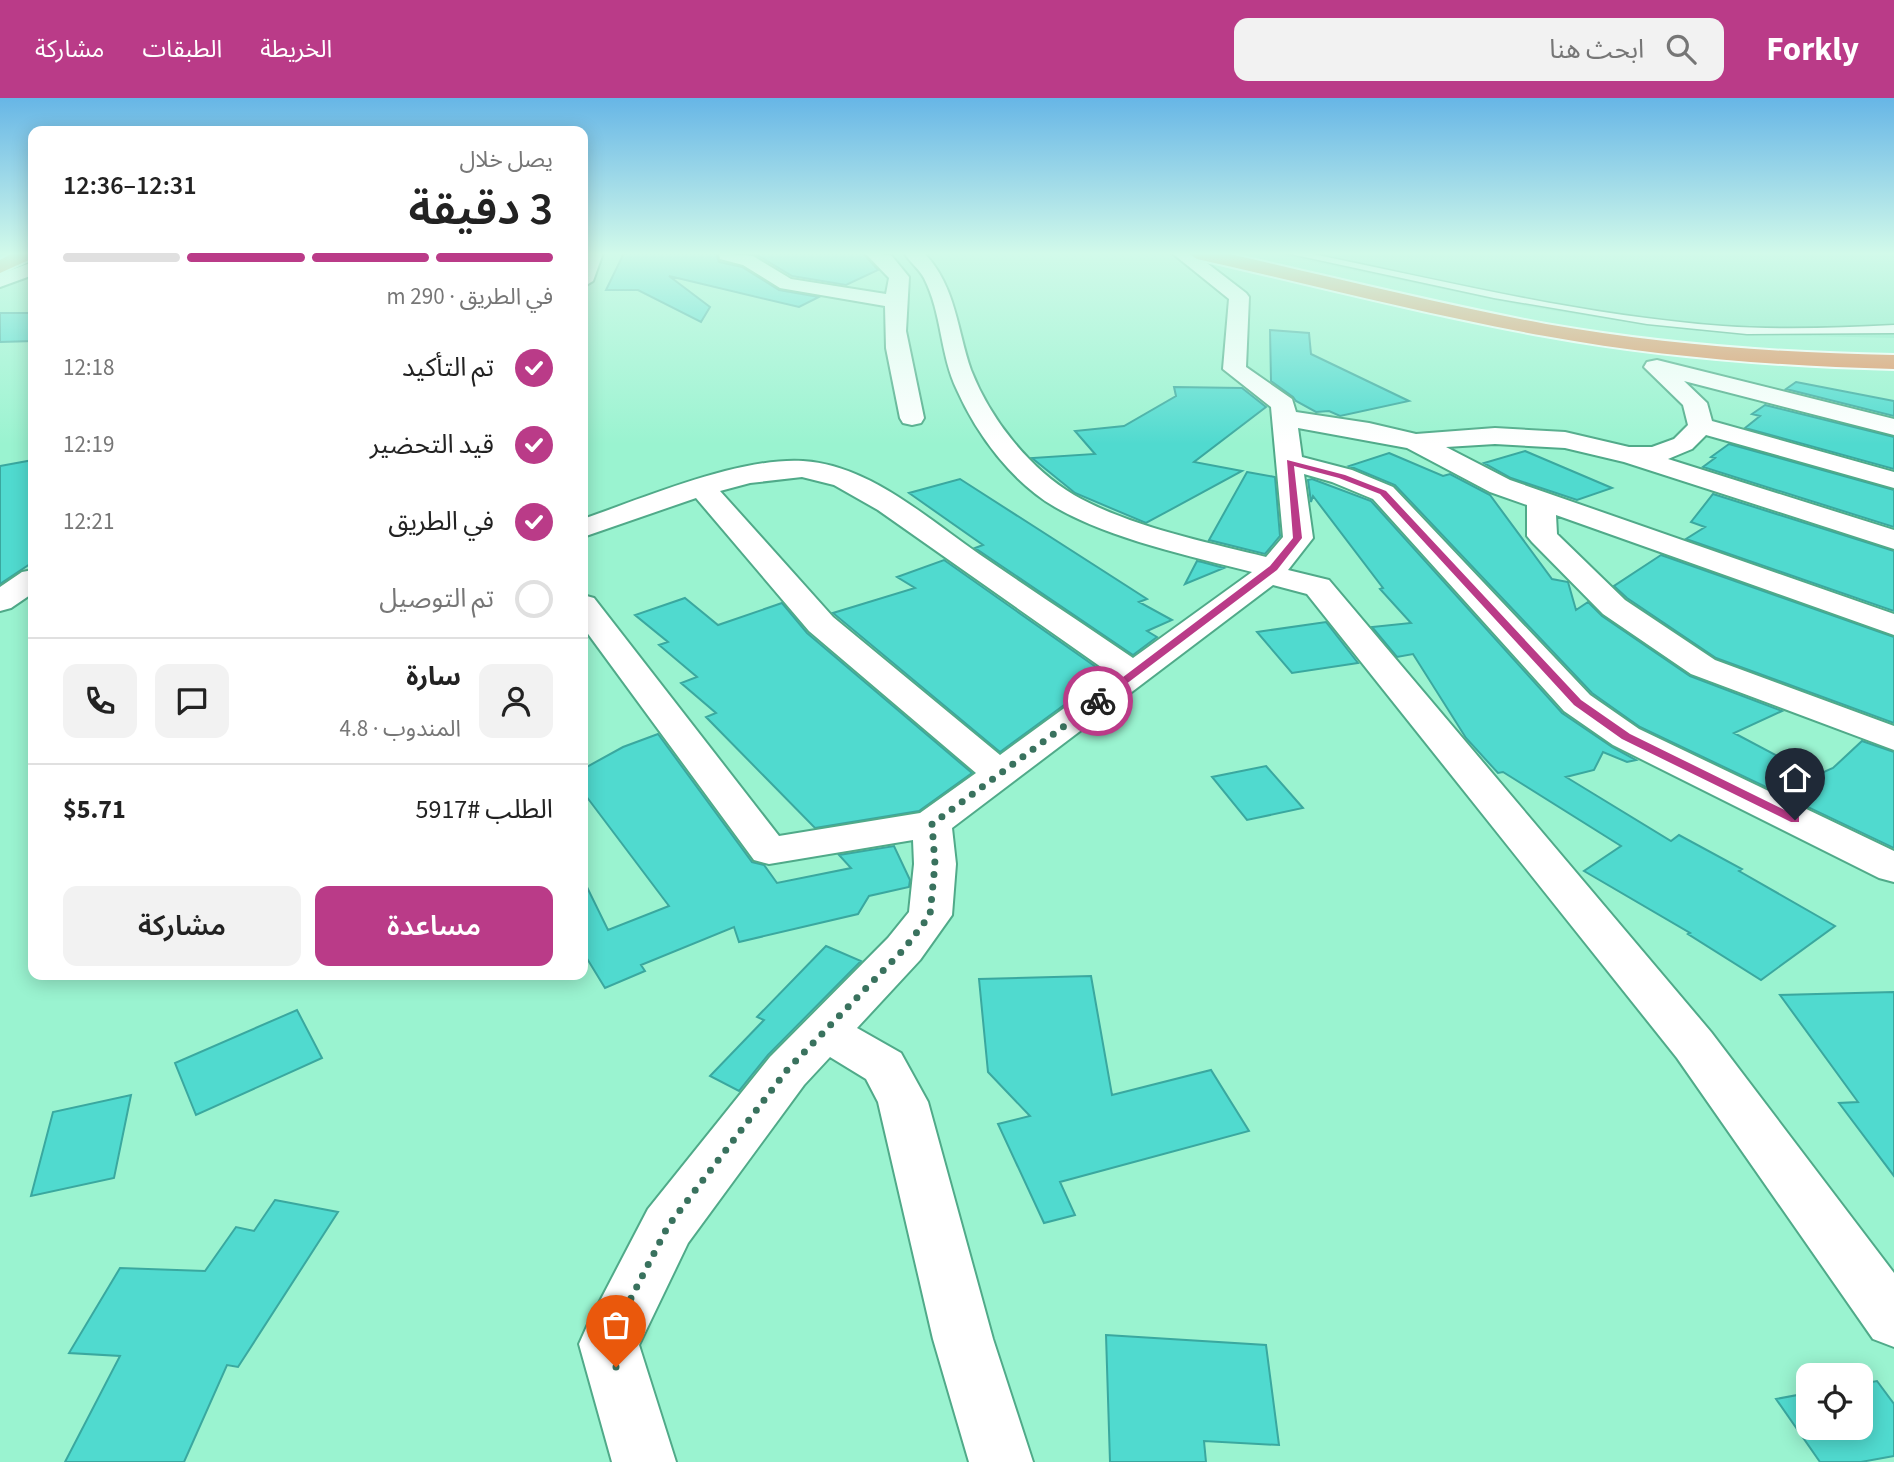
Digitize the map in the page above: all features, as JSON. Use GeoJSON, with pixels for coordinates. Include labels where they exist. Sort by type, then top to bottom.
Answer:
{"type":"FeatureCollection","features":[{"type":"Feature","properties":{"kind":"highway"},"geometry":{"type":"LineString","coordinates":[[1481,317],[1634,344],[1758,357],[1894,362]]}},
{"type":"Feature","properties":{"kind":"highway"},"geometry":{"type":"LineString","coordinates":[[1546,317],[1698,340],[1779,346],[1894,347]]}},
{"type":"Feature","properties":{"kind":"street"},"geometry":{"type":"LineString","coordinates":[[895,317],[896,355],[912,418]]}},
{"type":"Feature","properties":{"kind":"street"},"geometry":{"type":"LineString","coordinates":[[947,317],[953,348],[972,402],[1005,449],[1062,500],[1140,533],[1318,587],[1694,1045],[1894,1320]]}},
{"type":"Feature","properties":{"kind":"street"},"geometry":{"type":"LineString","coordinates":[[588,612],[769,851],[932,824],[1271,571],[1297,538],[1283,404],[1234,369],[1238,317]]}},
{"type":"Feature","properties":{"kind":"street"},"geometry":{"type":"LineString","coordinates":[[1634,344],[1695,403],[1701,426]]}},
{"type":"Feature","properties":{"kind":"street"},"geometry":{"type":"LineString","coordinates":[[1655,367],[1894,427]]}},
{"type":"Feature","properties":{"kind":"street"},"geometry":{"type":"LineString","coordinates":[[1285,418],[1369,431],[1416,442],[1500,486],[1894,625]]}},
{"type":"Feature","properties":{"kind":"street"},"geometry":{"type":"LineString","coordinates":[[1629,455],[1654,455],[1684,444],[1701,426]]}},
{"type":"Feature","properties":{"kind":"street"},"geometry":{"type":"LineString","coordinates":[[1701,426],[1894,480]]}},
{"type":"Feature","properties":{"kind":"street"},"geometry":{"type":"LineString","coordinates":[[1416,442],[1509,437],[1565,440],[1629,455],[1894,540]]}},
{"type":"Feature","properties":{"kind":"street"},"geometry":{"type":"LineString","coordinates":[[1290,462],[1342,476],[1383,493],[1577,703],[1626,737],[1894,868]]}},
{"type":"Feature","properties":{"kind":"street"},"geometry":{"type":"LineString","coordinates":[[588,526],[702,488],[775,471],[803,469],[825,472],[873,496],[1134,674]]}},
{"type":"Feature","properties":{"kind":"street"},"geometry":{"type":"LineString","coordinates":[[702,488],[821,624],[1000,774]]}},
{"type":"Feature","properties":{"kind":"street"},"geometry":{"type":"LineString","coordinates":[[1541,500],[1542,536],[1614,607],[1703,667],[1894,739]]}},
{"type":"Feature","properties":{"kind":"street"},"geometry":{"type":"LineString","coordinates":[[0,601],[28,582]]}},
{"type":"Feature","properties":{"kind":"street"},"geometry":{"type":"LineString","coordinates":[[644,1462],[608,1343],[668,1226],[787,1070],[904,949],[930,915],[935,864],[932,824]]}},
{"type":"Feature","properties":{"kind":"street"},"geometry":{"type":"LineString","coordinates":[[1843,843],[1894,894]]}},
{"type":"Feature","properties":{"kind":"street"},"geometry":{"type":"LineString","coordinates":[[825,1032],[884,1066],[903,1102],[963,1339],[1001,1462]]}},
{"type":"Feature","properties":{"kind":"lane"},"geometry":{"type":"LineString","coordinates":[[1628,317],[1699,327],[1795,333],[1894,329]]}},
{"type":"Feature","properties":{"kind":"shaded area"},"geometry":{"type":"Polygon","coordinates":[[[1592,317],[1894,317],[1894,338],[1763,335],[1688,330],[1592,317]]]}},
{"type":"Feature","properties":{"kind":"building"},"geometry":{"type":"Polygon","coordinates":[[[0,317],[28,317],[28,341],[0,342],[0,317]]]}},
{"type":"Feature","properties":{"kind":"building"},"geometry":{"type":"Polygon","coordinates":[[[690,317],[704,317],[701,322],[690,317]]]}},
{"type":"Feature","properties":{"kind":"building"},"geometry":{"type":"Polygon","coordinates":[[[1270,330],[1309,333],[1311,354],[1409,401],[1340,416],[1329,411],[1316,412],[1296,401],[1271,381],[1270,330]]]}},
{"type":"Feature","properties":{"kind":"building"},"geometry":{"type":"Polygon","coordinates":[[[1796,382],[1894,401],[1894,416],[1786,389],[1796,382]]]}},
{"type":"Feature","properties":{"kind":"building"},"geometry":{"type":"Polygon","coordinates":[[[1174,387],[1242,388],[1266,407],[1194,462],[1242,471],[1146,523],[1075,493],[1032,458],[1095,454],[1075,431],[1124,426],[1176,396],[1174,387]]]}},
{"type":"Feature","properties":{"kind":"building"},"geometry":{"type":"Polygon","coordinates":[[[1765,405],[1894,437],[1894,469],[1745,428],[1760,416],[1752,414],[1765,405]]]}},
{"type":"Feature","properties":{"kind":"building"},"geometry":{"type":"Polygon","coordinates":[[[1729,444],[1894,490],[1894,527],[1703,467],[1715,458],[1711,457],[1729,444]]]}},
{"type":"Feature","properties":{"kind":"building"},"geometry":{"type":"Polygon","coordinates":[[[1525,451],[1612,488],[1577,500],[1511,478],[1484,463],[1525,451]]]}},
{"type":"Feature","properties":{"kind":"building"},"geometry":{"type":"Polygon","coordinates":[[[1389,453],[1443,476],[1450,474],[1490,495],[1552,579],[1568,582],[1576,610],[1588,602],[1602,616],[1690,676],[1782,711],[1734,733],[1815,776],[1833,768],[1862,741],[1894,752],[1894,848],[1640,727],[1592,693],[1395,485],[1349,466],[1389,453]]]}},
{"type":"Feature","properties":{"kind":"building"},"geometry":{"type":"Polygon","coordinates":[[[28,461],[28,565],[0,584],[0,466],[28,461]]]}},
{"type":"Feature","properties":{"kind":"building"},"geometry":{"type":"Polygon","coordinates":[[[1247,472],[1275,477],[1280,536],[1265,554],[1209,540],[1247,472]]]}},
{"type":"Feature","properties":{"kind":"building"},"geometry":{"type":"Polygon","coordinates":[[[960,479],[1147,599],[1139,602],[1172,620],[1147,631],[1157,637],[1133,655],[975,548],[983,545],[909,493],[960,479]]]}},
{"type":"Feature","properties":{"kind":"building"},"geometry":{"type":"Polygon","coordinates":[[[1312,479],[1371,501],[1562,713],[1636,760],[1627,762],[1603,752],[1594,770],[1566,777],[1671,841],[1679,835],[1742,869],[1739,871],[1835,926],[1761,980],[1688,934],[1690,933],[1584,871],[1621,846],[1503,772],[1498,773],[1466,738],[1413,654],[1397,657],[1372,627],[1411,623],[1380,589],[1383,588],[1313,496],[1311,502],[1308,480],[1312,479]]]}},
{"type":"Feature","properties":{"kind":"building"},"geometry":{"type":"Polygon","coordinates":[[[1713,494],[1894,551],[1894,611],[1686,539],[1705,527],[1691,522],[1713,494]]]}},
{"type":"Feature","properties":{"kind":"building"},"geometry":{"type":"Polygon","coordinates":[[[1661,555],[1894,637],[1894,723],[1716,658],[1627,598],[1614,586],[1661,555]]]}},
{"type":"Feature","properties":{"kind":"building"},"geometry":{"type":"Polygon","coordinates":[[[944,560],[1103,672],[1097,674],[1101,678],[1000,752],[833,613],[915,588],[897,577],[944,560]]]}},
{"type":"Feature","properties":{"kind":"building"},"geometry":{"type":"Polygon","coordinates":[[[1197,561],[1202,562],[1224,568],[1185,584],[1197,561]]]}},
{"type":"Feature","properties":{"kind":"building"},"geometry":{"type":"Polygon","coordinates":[[[685,598],[718,625],[782,603],[807,633],[972,773],[919,811],[815,828],[706,717],[716,713],[681,683],[697,677],[659,645],[668,642],[635,615],[685,598]]]}},
{"type":"Feature","properties":{"kind":"building"},"geometry":{"type":"Polygon","coordinates":[[[1326,622],[1358,663],[1292,673],[1257,632],[1326,622]]]}},
{"type":"Feature","properties":{"kind":"building"},"geometry":{"type":"Polygon","coordinates":[[[658,734],[752,862],[764,865],[777,883],[851,868],[839,855],[894,846],[910,880],[909,887],[869,896],[858,914],[739,942],[734,927],[641,965],[645,971],[605,988],[588,960],[588,889],[608,930],[669,906],[588,799],[588,766],[623,747],[658,734]]]}},
{"type":"Feature","properties":{"kind":"building"},"geometry":{"type":"Polygon","coordinates":[[[1266,766],[1303,808],[1247,820],[1212,777],[1266,766]]]}},
{"type":"Feature","properties":{"kind":"building"},"geometry":{"type":"Polygon","coordinates":[[[826,946],[861,961],[768,1055],[739,1091],[710,1076],[764,1020],[757,1017],[826,946]]]}},
{"type":"Feature","properties":{"kind":"building"},"geometry":{"type":"Polygon","coordinates":[[[1091,976],[1112,1095],[1211,1070],[1249,1131],[1060,1182],[1075,1215],[1044,1223],[998,1124],[1030,1116],[988,1072],[979,979],[1091,976]]]}},
{"type":"Feature","properties":{"kind":"building"},"geometry":{"type":"Polygon","coordinates":[[[1894,992],[1894,1176],[1839,1103],[1858,1102],[1780,995],[1894,992]]]}},
{"type":"Feature","properties":{"kind":"building"},"geometry":{"type":"Polygon","coordinates":[[[297,1010],[322,1058],[196,1115],[175,1063],[297,1010]]]}},
{"type":"Feature","properties":{"kind":"building"},"geometry":{"type":"Polygon","coordinates":[[[131,1095],[114,1178],[31,1196],[53,1112],[131,1095]]]}},
{"type":"Feature","properties":{"kind":"building"},"geometry":{"type":"Polygon","coordinates":[[[275,1200],[338,1212],[238,1367],[227,1365],[184,1462],[65,1462],[120,1356],[69,1353],[120,1268],[205,1271],[236,1227],[254,1231],[275,1200]]]}},
{"type":"Feature","properties":{"kind":"building"},"geometry":{"type":"Polygon","coordinates":[[[1106,1335],[1266,1345],[1279,1445],[1204,1441],[1206,1462],[1110,1462],[1106,1335]]]}},
{"type":"Feature","properties":{"kind":"building"},"geometry":{"type":"Polygon","coordinates":[[[1877,1381],[1894,1404],[1894,1456],[1861,1462],[1820,1462],[1805,1440],[1873,1440],[1873,1382],[1877,1381]]]}},
{"type":"Feature","properties":{"kind":"building"},"geometry":{"type":"Polygon","coordinates":[[[1796,1395],[1796,1428],[1776,1399],[1796,1395]]]}},
{"type":"Feature","properties":{"kind":"way so far"},"geometry":{"type":"LineString","coordinates":[[616,1367],[608,1343],[668,1226],[787,1070],[904,949],[930,915],[935,864],[932,824],[1098,701]]}},
{"type":"Feature","properties":{"kind":"route"},"geometry":{"type":"LineString","coordinates":[[1098,701],[1274,568],[1297,538],[1290,462],[1342,476],[1383,493],[1577,703],[1626,737],[1795,820]]}}]}
